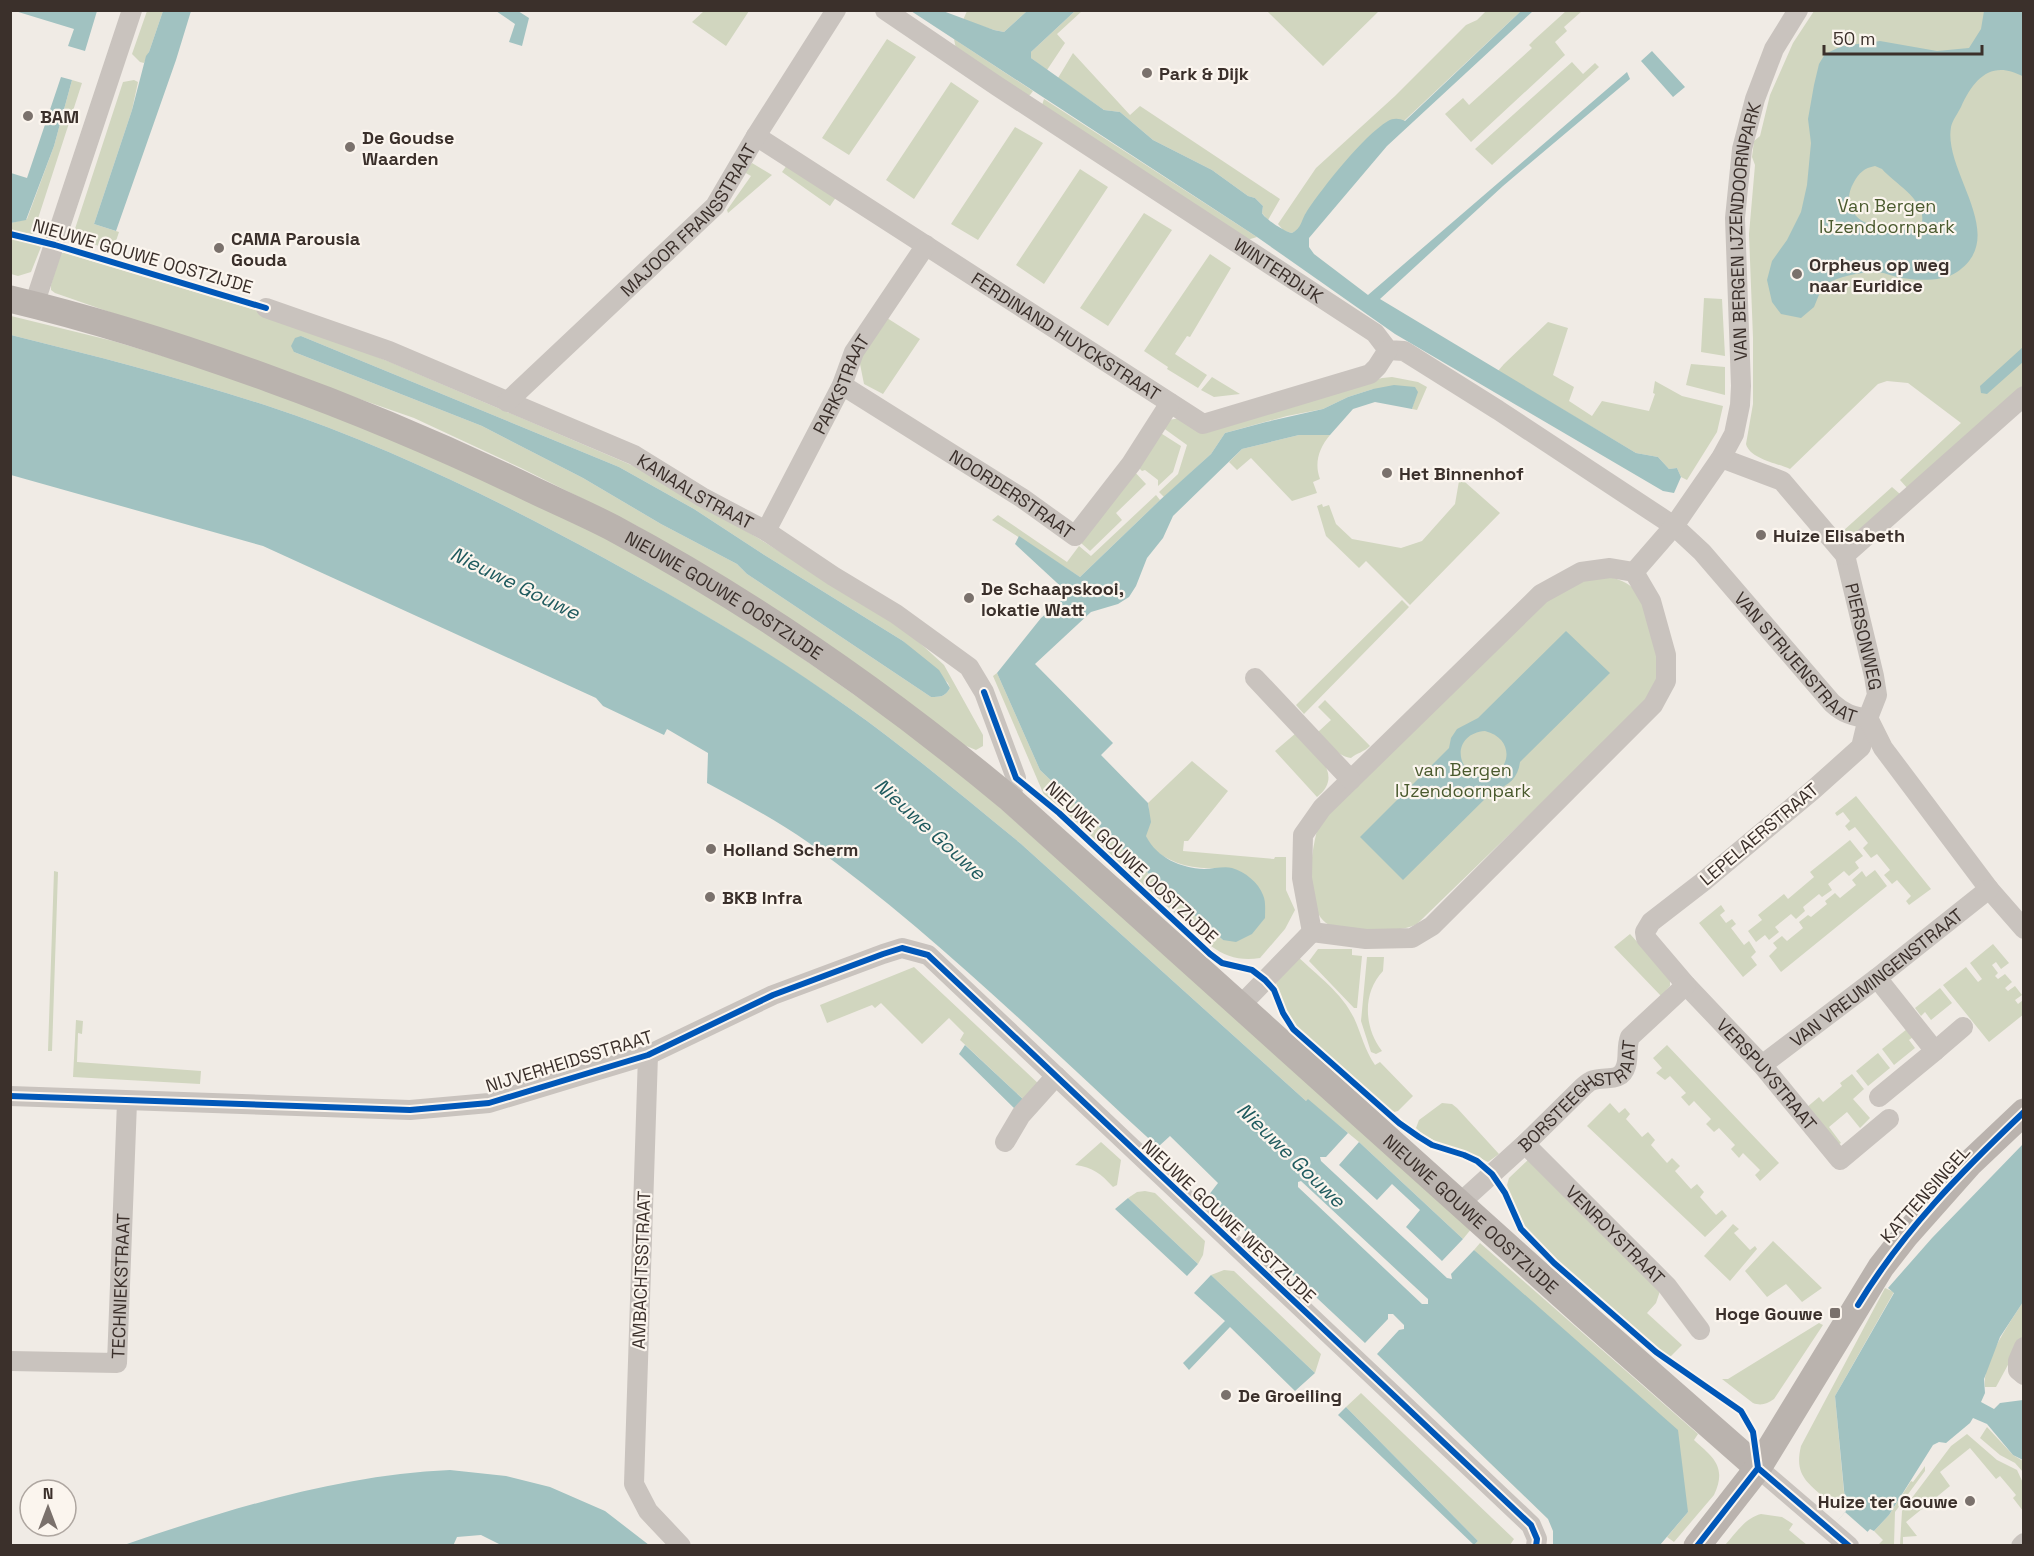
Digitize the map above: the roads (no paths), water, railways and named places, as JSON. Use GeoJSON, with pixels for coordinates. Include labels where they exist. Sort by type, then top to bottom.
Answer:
{"type":"FeatureCollection","features":[{"type":"Feature","properties":{"kind":"main road","name":"NIEUWE GOUWE OOSTZIJDE"},"geometry":{"type":"LineString","coordinates":[[22,302],[238,366],[348,407],[468,459],[612,528],[768,619],[851,675],[947,747],[1010,799],[1758,1468]]}},
{"type":"Feature","properties":{"kind":"main road","name":"KATTENSINGEL"},"geometry":{"type":"LineString","coordinates":[[1697,1545],[1758,1468],[1881,1267],[1969,1164],[2024,1112]]}},
{"type":"Feature","properties":{"kind":"street"},"geometry":{"type":"LineString","coordinates":[[22,302],[132,10]]}},
{"type":"Feature","properties":{"kind":"street","name":"MAJOOR FRANSSTRAAT"},"geometry":{"type":"LineString","coordinates":[[507,402],[715,206],[756,136],[836,10]]}},
{"type":"Feature","properties":{"kind":"street","name":"WINTERDIJK"},"geometry":{"type":"LineString","coordinates":[[885,10],[997,86],[1375,333],[1388,350]]}},
{"type":"Feature","properties":{"kind":"street","name":"VAN BERGEN IJZENDOORNPARK"},"geometry":{"type":"LineString","coordinates":[[1634,572],[1674,526],[1721,458],[1734,434],[1740,405],[1741,363],[1735,218],[1742,149],[1755,99],[1774,49],[1798,10]]}},
{"type":"Feature","properties":{"kind":"street","name":"FERDINAND HUYCKSTRAAT"},"geometry":{"type":"LineString","coordinates":[[756,136],[1203,424],[1370,374],[1388,350]]}},
{"type":"Feature","properties":{"kind":"street","name":"PARKSTRAAT"},"geometry":{"type":"LineString","coordinates":[[766,531],[842,385],[854,352],[926,245]]}},
{"type":"Feature","properties":{"kind":"street","name":"KANAALSTRAAT"},"geometry":{"type":"LineString","coordinates":[[266,309],[389,351],[634,455],[766,531],[897,615],[969,667],[984,692],[1016,778],[1010,799]]}},
{"type":"Feature","properties":{"kind":"street"},"geometry":{"type":"LineString","coordinates":[[1388,350],[1404,351],[1674,526]]}},
{"type":"Feature","properties":{"kind":"street","name":"NOORDERSTRAAT"},"geometry":{"type":"LineString","coordinates":[[842,385],[1022,498],[1075,536],[1131,464],[1170,403]]}},
{"type":"Feature","properties":{"kind":"street"},"geometry":{"type":"LineString","coordinates":[[1721,458],[1782,481],[1845,555],[2022,399]]}},
{"type":"Feature","properties":{"kind":"street","name":"VAN STRIJENSTRAAT"},"geometry":{"type":"LineString","coordinates":[[1674,526],[1702,552],[1832,704],[1842,712],[1868,718],[1883,748],[1989,889],[2024,929]]}},
{"type":"Feature","properties":{"kind":"street","name":"PIERSONWEG"},"geometry":{"type":"LineString","coordinates":[[1845,555],[1877,695],[1868,718]]}},
{"type":"Feature","properties":{"kind":"street"},"geometry":{"type":"LineString","coordinates":[[1610,568],[1634,572],[1651,601],[1666,655],[1666,681],[1653,705],[1432,926],[1412,938],[1366,939],[1312,932],[1302,878],[1303,835],[1322,808],[1541,594],[1581,572],[1610,568]]}},
{"type":"Feature","properties":{"kind":"street"},"geometry":{"type":"LineString","coordinates":[[1255,678],[1351,780]]}},
{"type":"Feature","properties":{"kind":"street","name":"LEPELAERSTRAAT"},"geometry":{"type":"LineString","coordinates":[[1650,944],[1645,932],[1651,922],[1750,843],[1861,747],[1868,718]]}},
{"type":"Feature","properties":{"kind":"street","name":"VAN VREUMINGENSTRAAT"},"geometry":{"type":"LineString","coordinates":[[1762,1065],[1989,889]]}},
{"type":"Feature","properties":{"kind":"street"},"geometry":{"type":"LineString","coordinates":[[1240,1006],[1312,932]]}},
{"type":"Feature","properties":{"kind":"street","name":"VERSPUYSTRAAT"},"geometry":{"type":"LineString","coordinates":[[1650,944],[1762,1065],[1840,1160],[1889,1119]]}},
{"type":"Feature","properties":{"kind":"street","name":"NIJVERHEIDSSTRAAT"},"geometry":{"type":"LineString","coordinates":[[10,1096],[127,1102],[410,1110],[489,1103],[648,1055],[773,996],[902,948]]}},
{"type":"Feature","properties":{"kind":"street","name":"NIEUWE GOUWE WESTZIJDE"},"geometry":{"type":"LineString","coordinates":[[902,948],[928,955],[1531,1525],[1537,1539],[1536,1545]]}},
{"type":"Feature","properties":{"kind":"street"},"geometry":{"type":"LineString","coordinates":[[1876,978],[1935,1051]]}},
{"type":"Feature","properties":{"kind":"street","name":"BORSTEEGHSTRAAT"},"geometry":{"type":"LineString","coordinates":[[1460,1203],[1591,1081],[1610,1080],[1623,1073],[1630,1037],[1686,985]]}},
{"type":"Feature","properties":{"kind":"street"},"geometry":{"type":"LineString","coordinates":[[1879,1097],[1963,1027]]}},
{"type":"Feature","properties":{"kind":"street","name":"AMBACHTSSTRAAT"},"geometry":{"type":"LineString","coordinates":[[648,1055],[634,1484],[648,1511],[681,1545]]}},
{"type":"Feature","properties":{"kind":"street"},"geometry":{"type":"LineString","coordinates":[[1005,1142],[1026,1109],[1056,1076]]}},
{"type":"Feature","properties":{"kind":"street","name":"TECHNIEKSTRAAT"},"geometry":{"type":"LineString","coordinates":[[10,1361],[117,1363],[127,1102]]}},
{"type":"Feature","properties":{"kind":"street","name":"VENROYSTRAAT"},"geometry":{"type":"LineString","coordinates":[[1525,1144],[1667,1287],[1700,1330]]}},
{"type":"Feature","properties":{"kind":"street"},"geometry":{"type":"LineString","coordinates":[[1758,1468],[1849,1545]]}},
{"type":"Feature","properties":{"kind":"water"},"geometry":{"type":"Polygon","coordinates":[[[97,10],[85,51],[68,46],[74,29],[15,11],[97,10]]]}},
{"type":"Feature","properties":{"kind":"water"},"geometry":{"type":"Polygon","coordinates":[[[163,11],[191,11],[116,231],[94,224],[132,110],[146,56],[163,11]]]}},
{"type":"Feature","properties":{"kind":"water"},"geometry":{"type":"Polygon","coordinates":[[[496,11],[518,11],[529,18],[522,46],[509,42],[515,24],[496,11]]]}},
{"type":"Feature","properties":{"kind":"water"},"geometry":{"type":"Polygon","coordinates":[[[911,11],[943,11],[1004,32],[1027,11],[1075,11],[1031,52],[1031,58],[1104,110],[1120,112],[1153,140],[1212,170],[1248,196],[1255,198],[1263,206],[1262,213],[1267,219],[1292,233],[1300,226],[1307,211],[1333,176],[1367,138],[1390,120],[1405,121],[1521,11],[1533,11],[1387,146],[1309,238],[1309,247],[1314,254],[1368,295],[1627,72],[1630,79],[1503,186],[1380,299],[1636,453],[1658,457],[1669,469],[1677,468],[1681,477],[1674,493],[1663,491],[1395,334],[1257,237],[911,11]]]}},
{"type":"Feature","properties":{"kind":"water"},"geometry":{"type":"Polygon","coordinates":[[[1984,11],[2023,11],[2024,77],[2002,70],[1985,74],[1966,97],[1951,127],[1951,145],[1956,164],[1976,222],[1977,240],[1972,257],[1957,272],[1944,278],[1912,279],[1876,272],[1842,277],[1823,285],[1814,307],[1801,318],[1781,314],[1772,302],[1767,280],[1772,261],[1787,240],[1801,212],[1807,185],[1811,143],[1808,119],[1819,64],[1825,54],[1842,46],[1880,41],[1937,51],[1969,48],[1981,29],[1984,11]],[[1875,166],[1868,168],[1862,171],[1854,182],[1849,195],[1850,206],[1855,215],[1874,227],[1886,229],[1910,229],[1922,222],[1922,214],[1915,200],[1882,169],[1875,166]]]}},
{"type":"Feature","properties":{"kind":"water"},"geometry":{"type":"Polygon","coordinates":[[[1652,51],[1685,87],[1673,97],[1641,61],[1652,51]]]}},
{"type":"Feature","properties":{"kind":"water"},"geometry":{"type":"Polygon","coordinates":[[[61,77],[72,80],[54,146],[26,220],[11,223],[11,173],[27,178],[61,77]]]}},
{"type":"Feature","properties":{"kind":"water","name":"Nieuwe Gouwe"},"geometry":{"type":"Polygon","coordinates":[[[11,335],[233,395],[353,437],[438,474],[563,536],[729,629],[820,687],[936,774],[1020,843],[1306,1101],[1308,1099],[1348,1133],[1326,1157],[1320,1157],[1321,1161],[1447,1278],[1452,1279],[1451,1274],[1474,1250],[1678,1430],[1688,1512],[1660,1545],[1553,1545],[1553,1531],[1548,1519],[1377,1354],[1399,1330],[1404,1329],[1404,1325],[1393,1314],[1388,1314],[1388,1319],[1365,1343],[1208,1196],[1218,1183],[1170,1136],[1158,1147],[988,990],[900,914],[809,843],[707,783],[708,753],[667,729],[664,735],[603,706],[596,698],[263,546],[11,475],[11,335]],[[1301,1181],[1298,1182],[1298,1187],[1422,1304],[1428,1304],[1428,1299],[1301,1181]]]}},
{"type":"Feature","properties":{"kind":"water"},"geometry":{"type":"Polygon","coordinates":[[[301,336],[619,467],[694,509],[903,641],[939,670],[950,688],[942,696],[931,697],[747,574],[737,564],[661,524],[583,478],[482,426],[294,352],[291,346],[295,338],[301,336]]]}},
{"type":"Feature","properties":{"kind":"water"},"geometry":{"type":"Polygon","coordinates":[[[2023,347],[2023,362],[1987,394],[1981,393],[1980,386],[2023,347]]]}},
{"type":"Feature","properties":{"kind":"water"},"geometry":{"type":"Polygon","coordinates":[[[1394,385],[1415,387],[1418,392],[1412,409],[1375,402],[1353,409],[1330,435],[1299,435],[1242,449],[1173,516],[1163,538],[1147,558],[1129,597],[1118,604],[1091,612],[1035,664],[1113,743],[1101,755],[1148,803],[1151,822],[1146,836],[1156,850],[1170,860],[1187,867],[1232,868],[1242,872],[1258,886],[1265,900],[1265,918],[1252,934],[1236,942],[1223,940],[1169,893],[1040,770],[997,673],[1041,618],[1069,594],[1015,544],[1019,536],[1080,577],[1211,454],[1225,433],[1323,409],[1348,397],[1394,385]]]}},
{"type":"Feature","properties":{"kind":"water"},"geometry":{"type":"Polygon","coordinates":[[[1566,631],[1610,673],[1520,762],[1512,780],[1494,790],[1403,880],[1360,837],[1449,748],[1451,738],[1457,729],[1478,718],[1566,631]],[[1485,731],[1475,733],[1463,743],[1461,758],[1464,765],[1478,777],[1498,772],[1506,758],[1506,750],[1496,735],[1485,731]]]}},
{"type":"Feature","properties":{"kind":"water"},"geometry":{"type":"Polygon","coordinates":[[[965,1045],[1026,1102],[1017,1111],[959,1054],[965,1045]]]}},
{"type":"Feature","properties":{"kind":"water"},"geometry":{"type":"Polygon","coordinates":[[[1359,1142],[1463,1239],[1442,1261],[1406,1227],[1420,1210],[1392,1184],[1377,1200],[1339,1165],[1359,1142]]]}},
{"type":"Feature","properties":{"kind":"water"},"geometry":{"type":"Polygon","coordinates":[[[2023,1144],[2023,1302],[2000,1337],[1984,1379],[1985,1393],[1981,1402],[1994,1409],[2000,1403],[2023,1400],[2023,1460],[2013,1455],[1987,1424],[1973,1418],[1946,1443],[1939,1442],[1933,1445],[1889,1515],[1874,1531],[1870,1529],[1856,1545],[1817,1546],[1846,1511],[1835,1396],[1894,1293],[1888,1288],[1932,1238],[2023,1144]]]}},
{"type":"Feature","properties":{"kind":"water"},"geometry":{"type":"Polygon","coordinates":[[[1128,1198],[1198,1264],[1187,1276],[1115,1209],[1128,1198]]]}},
{"type":"Feature","properties":{"kind":"water"},"geometry":{"type":"Polygon","coordinates":[[[1211,1275],[1315,1373],[1295,1391],[1230,1327],[1189,1370],[1183,1363],[1225,1321],[1194,1293],[1211,1275]]]}},
{"type":"Feature","properties":{"kind":"water"},"geometry":{"type":"Polygon","coordinates":[[[1346,1407],[1478,1541],[1474,1545],[1338,1415],[1346,1407]]]}},
{"type":"Feature","properties":{"kind":"water"},"geometry":{"type":"Polygon","coordinates":[[[450,1470],[506,1476],[550,1487],[605,1511],[649,1545],[503,1546],[481,1535],[457,1537],[453,1546],[124,1545],[203,1519],[325,1486],[408,1473],[450,1470]]]}},
{"type":"Feature","properties":{"kind":"place","name":"Park & Dijk"},"geometry":{"type":"Point","coordinates":[1147,73]}},
{"type":"Feature","properties":{"kind":"place","name":"BAM"},"geometry":{"type":"Point","coordinates":[28,116]}},
{"type":"Feature","properties":{"kind":"place","name":"De Goudse Waarden"},"geometry":{"type":"Point","coordinates":[350,147]}},
{"type":"Feature","properties":{"kind":"place","name":"CAMA Parousia Gouda"},"geometry":{"type":"Point","coordinates":[219,248]}},
{"type":"Feature","properties":{"kind":"place","name":"Orpheus op weg naar Euridice"},"geometry":{"type":"Point","coordinates":[1797,274]}},
{"type":"Feature","properties":{"kind":"place","name":"Het Binnenhof"},"geometry":{"type":"Point","coordinates":[1387,473]}},
{"type":"Feature","properties":{"kind":"place","name":"Huize Elisabeth"},"geometry":{"type":"Point","coordinates":[1761,535]}},
{"type":"Feature","properties":{"kind":"place","name":"De Schaapskooi, lokatie Watt"},"geometry":{"type":"Point","coordinates":[969,598]}},
{"type":"Feature","properties":{"kind":"place","name":"Holland Scherm"},"geometry":{"type":"Point","coordinates":[711,849]}},
{"type":"Feature","properties":{"kind":"place","name":"BKB Infra"},"geometry":{"type":"Point","coordinates":[710,897]}},
{"type":"Feature","properties":{"kind":"place","name":"Hoge Gouwe"},"geometry":{"type":"Point","coordinates":[1835,1313]}},
{"type":"Feature","properties":{"kind":"place","name":"De Groeiling"},"geometry":{"type":"Point","coordinates":[1226,1395]}},
{"type":"Feature","properties":{"kind":"place","name":"Huize ter Gouwe"},"geometry":{"type":"Point","coordinates":[1970,1501]}},
{"type":"Feature","properties":{"kind":"park label","name":"Van Bergen IJzendoornpark"},"geometry":{"type":"Point","coordinates":[1887,215]}},
{"type":"Feature","properties":{"kind":"park label","name":"van Bergen IJzendoornpark"},"geometry":{"type":"Point","coordinates":[1463,779]}}]}
